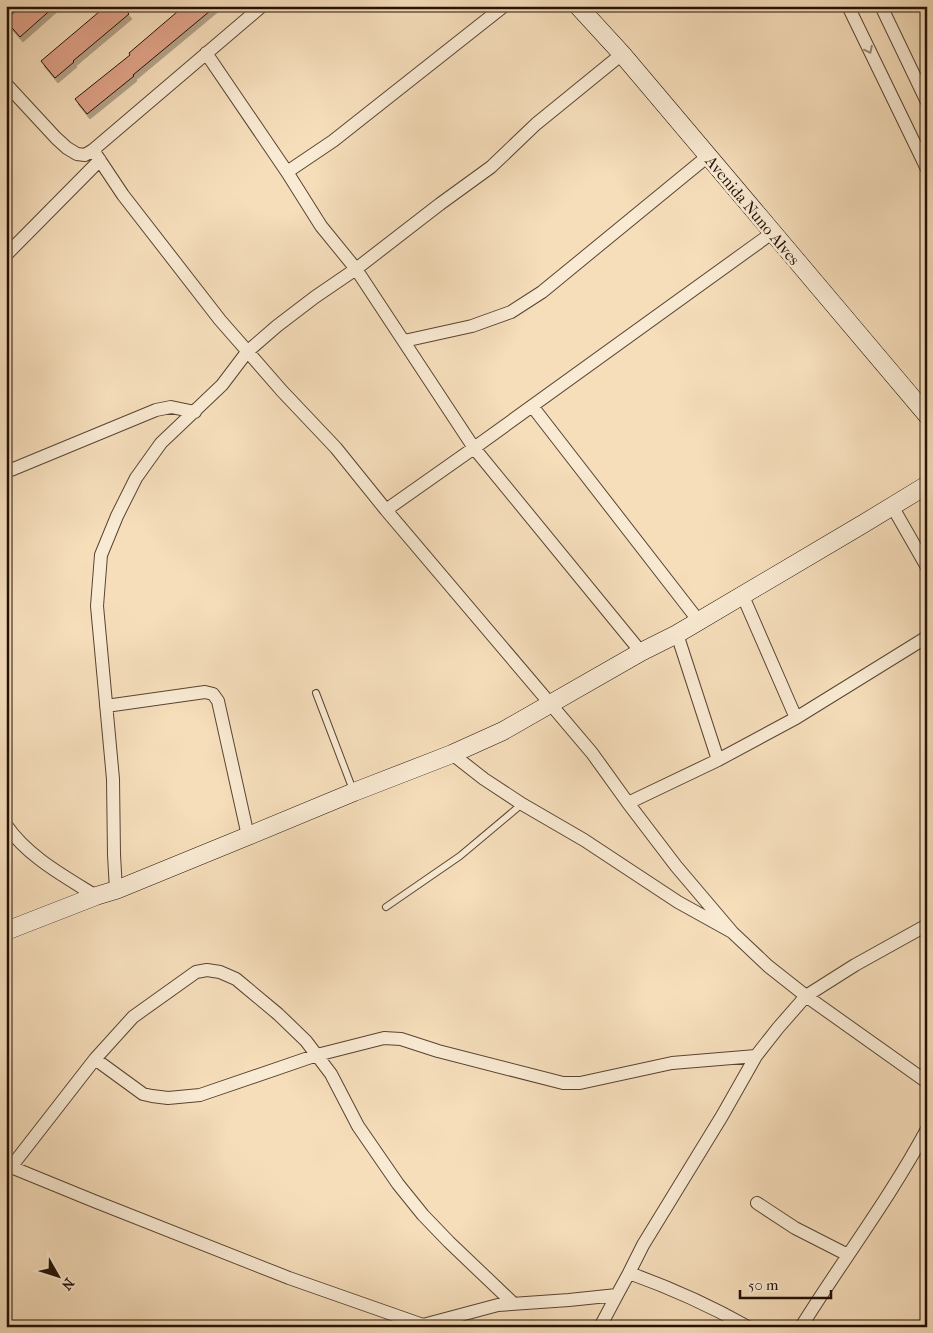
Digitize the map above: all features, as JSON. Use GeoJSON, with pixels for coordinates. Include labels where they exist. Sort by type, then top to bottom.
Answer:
{"type":"FeatureCollection","features":[{"type":"Feature","properties":{"kind":"street"},"geometry":{"type":"LineString","coordinates":[[6,255],[97,155],[206,53],[262,6]]}},
{"type":"Feature","properties":{"kind":"street"},"geometry":{"type":"LineString","coordinates":[[287,172],[333,141],[504,6]]}},
{"type":"Feature","properties":{"kind":"street","name":"Avenida Nuno Alves"},"geometry":{"type":"LineString","coordinates":[[578,6],[622,54],[927,415]]}},
{"type":"Feature","properties":{"kind":"street"},"geometry":{"type":"LineString","coordinates":[[848,6],[927,169]]}},
{"type":"Feature","properties":{"kind":"street"},"geometry":{"type":"LineString","coordinates":[[881,6],[927,102]]}},
{"type":"Feature","properties":{"kind":"street"},"geometry":{"type":"LineString","coordinates":[[206,53],[287,172],[321,226],[356,269],[474,448],[641,652]]}},
{"type":"Feature","properties":{"kind":"street"},"geometry":{"type":"LineString","coordinates":[[116,890],[113,779],[97,606],[101,555],[116,516],[136,478],[161,443],[222,385],[247,352],[315,297],[356,269],[491,167],[536,124],[622,54]]}},
{"type":"Feature","properties":{"kind":"street"},"geometry":{"type":"LineString","coordinates":[[6,84],[67,148],[77,154],[97,155]]}},
{"type":"Feature","properties":{"kind":"street"},"geometry":{"type":"LineString","coordinates":[[97,155],[123,195],[220,320],[336,448],[386,510],[592,753],[676,866],[732,932],[768,966],[806,996],[927,1082]]}},
{"type":"Feature","properties":{"kind":"street"},"geometry":{"type":"LineString","coordinates":[[404,341],[472,326],[511,312],[542,292],[708,156]]}},
{"type":"Feature","properties":{"kind":"street"},"geometry":{"type":"LineString","coordinates":[[386,510],[772,233]]}},
{"type":"Feature","properties":{"kind":"street"},"geometry":{"type":"LineString","coordinates":[[532,406],[698,620]]}},
{"type":"Feature","properties":{"kind":"street"},"geometry":{"type":"LineString","coordinates":[[6,472],[156,410],[171,407],[195,412]]}},
{"type":"Feature","properties":{"kind":"street"},"geometry":{"type":"LineString","coordinates":[[6,931],[116,890],[354,792],[452,754],[503,731],[676,634],[927,485]]}},
{"type":"Feature","properties":{"kind":"street"},"geometry":{"type":"LineString","coordinates":[[892,506],[927,567]]}},
{"type":"Feature","properties":{"kind":"street"},"geometry":{"type":"LineString","coordinates":[[742,594],[796,718]]}},
{"type":"Feature","properties":{"kind":"street"},"geometry":{"type":"LineString","coordinates":[[676,634],[718,760]]}},
{"type":"Feature","properties":{"kind":"street"},"geometry":{"type":"LineString","coordinates":[[628,803],[718,760],[796,718],[927,637]]}},
{"type":"Feature","properties":{"kind":"street"},"geometry":{"type":"LineString","coordinates":[[106,706],[205,692],[213,694],[218,701],[248,836]]}},
{"type":"Feature","properties":{"kind":"street"},"geometry":{"type":"LineString","coordinates":[[452,754],[484,779],[522,804],[584,840],[678,902],[732,932]]}},
{"type":"Feature","properties":{"kind":"street"},"geometry":{"type":"LineString","coordinates":[[6,825],[14,837],[36,857],[96,896]]}},
{"type":"Feature","properties":{"kind":"street"},"geometry":{"type":"LineString","coordinates":[[600,1327],[643,1245],[722,1116],[756,1056],[806,996],[855,965],[927,925]]}},
{"type":"Feature","properties":{"kind":"street"},"geometry":{"type":"LineString","coordinates":[[514,1304],[449,1242],[423,1215],[398,1184],[358,1126],[331,1074],[306,1041],[278,1014],[236,979],[220,972],[207,970],[196,972],[134,1017],[95,1059],[9,1166],[289,1278],[424,1325],[498,1305],[514,1304],[569,1300],[616,1295]]}},
{"type":"Feature","properties":{"kind":"street"},"geometry":{"type":"LineString","coordinates":[[95,1059],[143,1094],[168,1098],[200,1095],[317,1055],[384,1038],[401,1039],[438,1051],[563,1083],[580,1083],[672,1063],[756,1056]]}},
{"type":"Feature","properties":{"kind":"street"},"geometry":{"type":"LineString","coordinates":[[800,1327],[848,1255],[927,1129]]}},
{"type":"Feature","properties":{"kind":"street"},"geometry":{"type":"LineString","coordinates":[[757,1203],[795,1228],[848,1255]]}},
{"type":"Feature","properties":{"kind":"street"},"geometry":{"type":"LineString","coordinates":[[630,1273],[669,1287],[714,1308],[748,1327]]}},
{"type":"Feature","properties":{"kind":"lane"},"geometry":{"type":"LineString","coordinates":[[316,693],[354,792]]}},
{"type":"Feature","properties":{"kind":"lane"},"geometry":{"type":"LineString","coordinates":[[386,908],[460,856],[522,804]]}},
{"type":"Feature","properties":{"kind":"building"},"geometry":{"type":"Polygon","coordinates":[[[22,6],[55,6],[20,37],[6,19],[22,6]]]}},
{"type":"Feature","properties":{"kind":"building"},"geometry":{"type":"Polygon","coordinates":[[[106,6],[122,6],[129,14],[55,78],[41,61],[106,6]]]}},
{"type":"Feature","properties":{"kind":"building"},"geometry":{"type":"Polygon","coordinates":[[[184,6],[216,6],[87,114],[75,99],[130,55],[129,53],[184,6]]]}}]}
